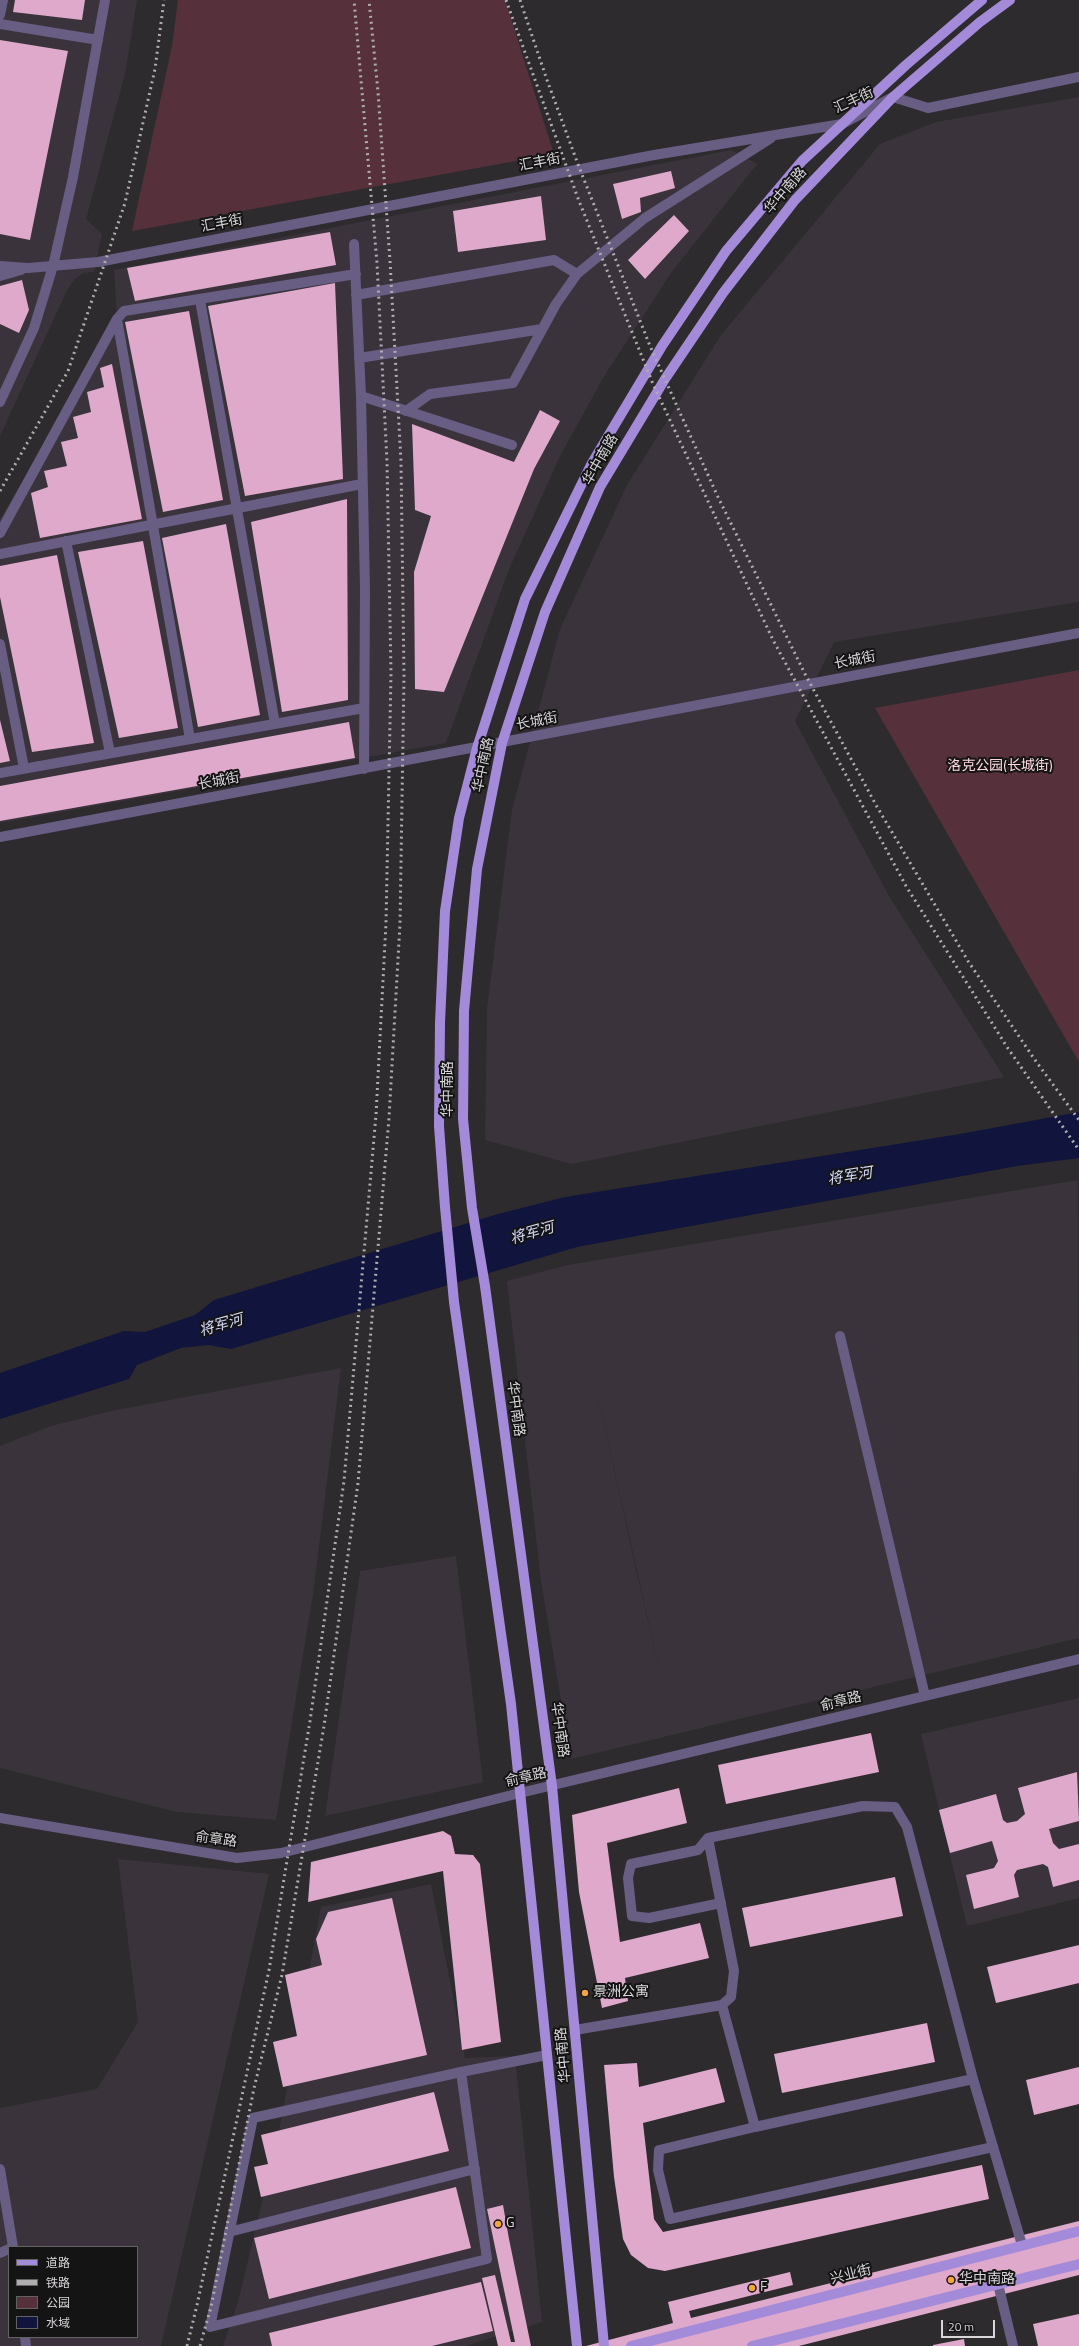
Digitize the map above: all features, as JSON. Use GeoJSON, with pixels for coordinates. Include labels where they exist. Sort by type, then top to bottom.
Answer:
{"type":"FeatureCollection","features":[{"type":"Feature","properties":{"kind":"main road","name":"华中南路"},"geometry":{"type":"LineString","coordinates":[[578,2346],[511,1704],[454,1302],[445,1207],[439,1126],[440,1023],[445,911],[459,818],[477,748],[525,599],[592,463],[662,346],[726,251],[802,161],[982,0]]}},
{"type":"Feature","properties":{"kind":"main road","name":"华中南路"},"geometry":{"type":"LineString","coordinates":[[604,2346],[552,1786],[485,1286],[472,1208],[463,1120],[464,1011],[477,869],[502,743],[545,612],[600,487],[664,379],[723,293],[795,200],[893,97],[980,22],[1010,0]]}},
{"type":"Feature","properties":{"kind":"main road","name":"兴业街"},"geometry":{"type":"LineString","coordinates":[[631,2346],[1079,2231]]}},
{"type":"Feature","properties":{"kind":"main road"},"geometry":{"type":"LineString","coordinates":[[752,2346],[1079,2264]]}},
{"type":"Feature","properties":{"kind":"street"},"geometry":{"type":"LineString","coordinates":[[0,15],[3,0]]}},
{"type":"Feature","properties":{"kind":"street"},"geometry":{"type":"LineString","coordinates":[[0,402],[34,328],[53,266],[73,177],[105,0]]}},
{"type":"Feature","properties":{"kind":"street"},"geometry":{"type":"LineString","coordinates":[[0,24],[98,40]]}},
{"type":"Feature","properties":{"kind":"street","name":"汇丰街"},"geometry":{"type":"LineString","coordinates":[[0,266],[28,268],[98,262],[654,155],[842,124],[893,97],[928,108],[1079,78]]}},
{"type":"Feature","properties":{"kind":"street"},"geometry":{"type":"LineString","coordinates":[[406,411],[430,394],[513,382],[556,304],[577,274],[645,218],[776,135]]}},
{"type":"Feature","properties":{"kind":"street"},"geometry":{"type":"LineString","coordinates":[[354,244],[362,484],[364,769]]}},
{"type":"Feature","properties":{"kind":"street"},"geometry":{"type":"LineString","coordinates":[[356,295],[554,260],[577,274]]}},
{"type":"Feature","properties":{"kind":"street"},"geometry":{"type":"LineString","coordinates":[[0,276],[28,268]]}},
{"type":"Feature","properties":{"kind":"street"},"geometry":{"type":"LineString","coordinates":[[0,533],[117,319],[124,311],[356,274]]}},
{"type":"Feature","properties":{"kind":"street"},"geometry":{"type":"LineString","coordinates":[[200,300],[275,724]]}},
{"type":"Feature","properties":{"kind":"street"},"geometry":{"type":"LineString","coordinates":[[117,319],[151,525],[190,739]]}},
{"type":"Feature","properties":{"kind":"street"},"geometry":{"type":"LineString","coordinates":[[359,358],[542,328]]}},
{"type":"Feature","properties":{"kind":"street"},"geometry":{"type":"LineString","coordinates":[[360,396],[512,446]]}},
{"type":"Feature","properties":{"kind":"street"},"geometry":{"type":"LineString","coordinates":[[0,554],[362,484]]}},
{"type":"Feature","properties":{"kind":"street"},"geometry":{"type":"LineString","coordinates":[[66,541],[110,753]]}},
{"type":"Feature","properties":{"kind":"street","name":"长城街"},"geometry":{"type":"LineString","coordinates":[[0,837],[1079,633]]}},
{"type":"Feature","properties":{"kind":"street"},"geometry":{"type":"LineString","coordinates":[[0,644],[24,768]]}},
{"type":"Feature","properties":{"kind":"street"},"geometry":{"type":"LineString","coordinates":[[0,773],[364,708]]}},
{"type":"Feature","properties":{"kind":"street"},"geometry":{"type":"LineString","coordinates":[[840,1336],[925,1696]]}},
{"type":"Feature","properties":{"kind":"street","name":"俞章路"},"geometry":{"type":"LineString","coordinates":[[0,1818],[237,1858],[281,1853],[520,1793],[1079,1659]]}},
{"type":"Feature","properties":{"kind":"street"},"geometry":{"type":"LineString","coordinates":[[721,1903],[648,1918],[632,1916],[628,1878],[631,1864],[698,1850],[708,1838],[863,1806],[895,1807],[907,1827],[973,2079],[1022,2245]]}},
{"type":"Feature","properties":{"kind":"street"},"geometry":{"type":"LineString","coordinates":[[575,2030],[722,2005],[731,1997],[734,1971],[708,1838]]}},
{"type":"Feature","properties":{"kind":"street"},"geometry":{"type":"LineString","coordinates":[[722,2005],[755,2127]]}},
{"type":"Feature","properties":{"kind":"street"},"geometry":{"type":"LineString","coordinates":[[461,2072],[487,2259],[210,2327],[253,2118],[461,2072],[547,2055]]}},
{"type":"Feature","properties":{"kind":"street"},"geometry":{"type":"LineString","coordinates":[[973,2079],[755,2127],[659,2150],[658,2170],[670,2219],[993,2147]]}},
{"type":"Feature","properties":{"kind":"street"},"geometry":{"type":"LineString","coordinates":[[0,2169],[13,2246]]}},
{"type":"Feature","properties":{"kind":"street"},"geometry":{"type":"LineString","coordinates":[[229,2232],[475,2169]]}},
{"type":"Feature","properties":{"kind":"street"},"geometry":{"type":"LineString","coordinates":[[998,2284],[1013,2346]]}},
{"type":"Feature","properties":{"kind":"shaded area"},"geometry":{"type":"Polygon","coordinates":[[[0,0],[137,0],[125,74],[86,219],[102,234],[94,272],[83,273],[74,280],[67,290],[0,436],[0,0]]]}},
{"type":"Feature","properties":{"kind":"shaded area"},"geometry":{"type":"Polygon","coordinates":[[[1079,97],[1079,602],[834,642],[795,721],[889,896],[1004,1077],[572,1164],[485,1140],[487,1008],[512,810],[560,629],[627,485],[721,335],[880,144],[936,122],[1079,97]]]}},
{"type":"Feature","properties":{"kind":"shaded area"},"geometry":{"type":"Polygon","coordinates":[[[731,150],[757,164],[671,273],[603,378],[559,458],[508,572],[446,743],[0,823],[0,519],[117,319],[114,270],[731,150]]]}},
{"type":"Feature","properties":{"kind":"shaded area"},"geometry":{"type":"Polygon","coordinates":[[[1078,1180],[1079,1638],[571,1759],[541,1581],[507,1281],[568,1265],[1078,1180]],[[593,1374],[635,1565],[660,1673],[593,1374]]]}},
{"type":"Feature","properties":{"kind":"shaded area"},"geometry":{"type":"Polygon","coordinates":[[[341,1368],[313,1594],[276,1820],[177,1812],[0,1768],[0,1446],[51,1426],[111,1411],[341,1368]]]}},
{"type":"Feature","properties":{"kind":"shaded area"},"geometry":{"type":"Polygon","coordinates":[[[456,1556],[483,1782],[325,1816],[360,1571],[456,1556]]]}},
{"type":"Feature","properties":{"kind":"shaded area"},"geometry":{"type":"Polygon","coordinates":[[[1079,1698],[1079,1898],[967,1926],[921,1734],[1079,1698]]]}},
{"type":"Feature","properties":{"kind":"shaded area"},"geometry":{"type":"Polygon","coordinates":[[[118,1859],[269,1874],[161,2346],[0,2346],[0,2108],[97,2089],[138,2022],[118,1859]]]}},
{"type":"Feature","properties":{"kind":"shaded area"},"geometry":{"type":"Polygon","coordinates":[[[431,1884],[465,2058],[515,2056],[542,2322],[466,2346],[223,2346],[238,2302],[279,2131],[321,1907],[431,1884]]]}},
{"type":"Feature","properties":{"kind":"green space"},"geometry":{"type":"Polygon","coordinates":[[[178,0],[505,0],[554,154],[132,231],[172,46],[178,0]]]}},
{"type":"Feature","properties":{"kind":"green space","name":"洛克公园(长城街)"},"geometry":{"type":"Polygon","coordinates":[[[1079,670],[1079,1062],[875,708],[1079,670]]]}},
{"type":"Feature","properties":{"kind":"water","name":"将军河"},"geometry":{"type":"Polygon","coordinates":[[[1079,1112],[1079,1158],[1017,1166],[577,1247],[231,1349],[208,1345],[181,1348],[137,1365],[129,1379],[0,1419],[0,1373],[124,1331],[145,1332],[195,1315],[214,1300],[498,1214],[565,1197],[960,1134],[1079,1112]]]}},
{"type":"Feature","properties":{"kind":"building"},"geometry":{"type":"Polygon","coordinates":[[[15,0],[85,0],[82,20],[13,12],[15,0]]]}},
{"type":"Feature","properties":{"kind":"building"},"geometry":{"type":"Polygon","coordinates":[[[0,40],[68,51],[30,240],[0,234],[0,40]]]}},
{"type":"Feature","properties":{"kind":"building"},"geometry":{"type":"Polygon","coordinates":[[[671,171],[675,188],[640,198],[641,212],[622,219],[613,184],[671,171]]]}},
{"type":"Feature","properties":{"kind":"building"},"geometry":{"type":"Polygon","coordinates":[[[541,196],[546,240],[458,252],[453,211],[541,196]]]}},
{"type":"Feature","properties":{"kind":"building"},"geometry":{"type":"Polygon","coordinates":[[[674,215],[689,231],[645,279],[628,260],[674,215]]]}},
{"type":"Feature","properties":{"kind":"building"},"geometry":{"type":"Polygon","coordinates":[[[330,232],[336,265],[135,301],[127,268],[330,232]]]}},
{"type":"Feature","properties":{"kind":"building"},"geometry":{"type":"Polygon","coordinates":[[[22,280],[29,310],[19,333],[0,324],[0,286],[22,280]]]}},
{"type":"Feature","properties":{"kind":"building"},"geometry":{"type":"Polygon","coordinates":[[[335,283],[343,479],[245,496],[208,306],[335,283]]]}},
{"type":"Feature","properties":{"kind":"building"},"geometry":{"type":"Polygon","coordinates":[[[189,311],[223,500],[163,512],[125,322],[189,311]]]}},
{"type":"Feature","properties":{"kind":"building"},"geometry":{"type":"Polygon","coordinates":[[[112,364],[142,519],[40,538],[31,493],[48,487],[44,471],[67,466],[61,442],[78,438],[73,417],[91,412],[87,392],[104,387],[100,368],[112,364]]]}},
{"type":"Feature","properties":{"kind":"building"},"geometry":{"type":"Polygon","coordinates":[[[540,410],[560,421],[534,469],[444,692],[415,689],[414,572],[431,516],[415,510],[412,424],[514,462],[540,410]]]}},
{"type":"Feature","properties":{"kind":"building"},"geometry":{"type":"Polygon","coordinates":[[[347,499],[348,700],[282,712],[251,522],[347,499]]]}},
{"type":"Feature","properties":{"kind":"building"},"geometry":{"type":"Polygon","coordinates":[[[226,524],[260,715],[198,727],[162,538],[226,524]]]}},
{"type":"Feature","properties":{"kind":"building"},"geometry":{"type":"Polygon","coordinates":[[[143,541],[178,728],[119,738],[78,552],[143,541]]]}},
{"type":"Feature","properties":{"kind":"building"},"geometry":{"type":"Polygon","coordinates":[[[57,555],[94,743],[32,752],[0,597],[0,566],[57,555]]]}},
{"type":"Feature","properties":{"kind":"building"},"geometry":{"type":"Polygon","coordinates":[[[0,720],[10,761],[0,763],[0,720]]]}},
{"type":"Feature","properties":{"kind":"building"},"geometry":{"type":"Polygon","coordinates":[[[349,722],[355,758],[0,821],[0,786],[349,722]]]}},
{"type":"Feature","properties":{"kind":"building"},"geometry":{"type":"Polygon","coordinates":[[[871,1733],[879,1772],[726,1804],[718,1765],[871,1733]]]}},
{"type":"Feature","properties":{"kind":"building"},"geometry":{"type":"Polygon","coordinates":[[[1077,1772],[1079,1821],[1049,1829],[1053,1843],[1059,1849],[1079,1844],[1079,1880],[1053,1887],[1048,1867],[1043,1864],[1017,1870],[1014,1875],[1019,1897],[974,1909],[966,1875],[994,1868],[998,1861],[992,1841],[950,1853],[939,1810],[996,1794],[1003,1820],[1007,1823],[1017,1821],[1025,1814],[1018,1788],[1077,1772]]]}},
{"type":"Feature","properties":{"kind":"building"},"geometry":{"type":"Polygon","coordinates":[[[679,1788],[687,1823],[607,1843],[620,1942],[700,1923],[709,1958],[625,1978],[628,2001],[602,2008],[579,1892],[572,1815],[679,1788]]]}},
{"type":"Feature","properties":{"kind":"building"},"geometry":{"type":"Polygon","coordinates":[[[443,1831],[451,1836],[455,1854],[473,1855],[480,1864],[501,2042],[462,2050],[443,1871],[308,1902],[311,1862],[443,1831]]]}},
{"type":"Feature","properties":{"kind":"building"},"geometry":{"type":"Polygon","coordinates":[[[895,1877],[903,1916],[750,1947],[742,1908],[895,1877]]]}},
{"type":"Feature","properties":{"kind":"building"},"geometry":{"type":"Polygon","coordinates":[[[392,1898],[427,2055],[283,2087],[273,2042],[297,2036],[285,1975],[322,1965],[316,1939],[328,1912],[392,1898]]]}},
{"type":"Feature","properties":{"kind":"building"},"geometry":{"type":"Polygon","coordinates":[[[1079,1945],[1079,1983],[996,2003],[987,1967],[1079,1945]]]}},
{"type":"Feature","properties":{"kind":"building"},"geometry":{"type":"Polygon","coordinates":[[[927,2023],[935,2062],[782,2093],[774,2054],[927,2023]]]}},
{"type":"Feature","properties":{"kind":"building"},"geometry":{"type":"Polygon","coordinates":[[[637,2063],[639,2087],[716,2068],[725,2102],[643,2123],[654,2219],[663,2232],[982,2165],[989,2199],[665,2271],[648,2268],[631,2255],[623,2239],[614,2177],[604,2065],[637,2063]]]}},
{"type":"Feature","properties":{"kind":"building"},"geometry":{"type":"Polygon","coordinates":[[[1079,2067],[1079,2104],[1034,2115],[1026,2080],[1079,2067]]]}},
{"type":"Feature","properties":{"kind":"building"},"geometry":{"type":"Polygon","coordinates":[[[434,2092],[449,2151],[261,2197],[254,2167],[268,2164],[261,2135],[434,2092]]]}},
{"type":"Feature","properties":{"kind":"building"},"geometry":{"type":"Polygon","coordinates":[[[456,2187],[471,2248],[269,2299],[254,2238],[456,2187]]]}},
{"type":"Feature","properties":{"kind":"building"},"geometry":{"type":"Polygon","coordinates":[[[503,2205],[531,2346],[498,2346],[482,2278],[495,2275],[511,2342],[515,2342],[487,2209],[503,2205]]]}},
{"type":"Feature","properties":{"kind":"building","name":"华中南路"},"geometry":{"type":"Polygon","coordinates":[[[1079,2221],[1079,2275],[799,2346],[586,2346],[673,2323],[668,2302],[790,2272],[793,2285],[689,2311],[691,2318],[1079,2221]]]}},
{"type":"Feature","properties":{"kind":"building"},"geometry":{"type":"Polygon","coordinates":[[[481,2282],[493,2331],[432,2346],[272,2346],[269,2333],[481,2282]]]}},
{"type":"Feature","properties":{"kind":"building"},"geometry":{"type":"Polygon","coordinates":[[[1079,2314],[1079,2346],[1038,2346],[1033,2324],[1079,2314]]]}},
{"type":"Feature","properties":{"kind":"building"},"geometry":{"type":"Polygon","coordinates":[[[964,2339],[965,2346],[933,2346],[933,2345],[964,2339]]]}},
{"type":"Feature","properties":{"kind":"railway"},"geometry":{"type":"LineString","coordinates":[[0,491],[68,371],[125,203],[155,69],[164,0]]}},
{"type":"Feature","properties":{"kind":"railway"},"geometry":{"type":"LineString","coordinates":[[187,2346],[269,1970],[310,1721],[344,1481],[376,1115],[386,923],[391,673],[387,462],[377,263],[354,0]]}},
{"type":"Feature","properties":{"kind":"railway"},"geometry":{"type":"LineString","coordinates":[[200,2346],[211,2307],[254,2088],[282,1975],[324,1726],[358,1483],[389,1118],[400,924],[404,676],[401,462],[390,261],[378,92],[369,0]]}},
{"type":"Feature","properties":{"kind":"railway"},"geometry":{"type":"LineString","coordinates":[[506,0],[579,201],[653,384],[773,640],[906,886],[1007,1047],[1079,1150]]}},
{"type":"Feature","properties":{"kind":"railway"},"geometry":{"type":"LineString","coordinates":[[520,0],[579,167],[650,346],[717,495],[805,674],[876,805],[968,961],[1035,1060],[1079,1120]]}},
{"type":"Feature","properties":{"kind":"place","name":"景洲公寓"},"geometry":{"type":"Point","coordinates":[585,1993]}},
{"type":"Feature","properties":{"kind":"place","name":"G"},"geometry":{"type":"Point","coordinates":[498,2224]}},
{"type":"Feature","properties":{"kind":"place","name":"华中南路"},"geometry":{"type":"Point","coordinates":[951,2280]}},
{"type":"Feature","properties":{"kind":"place","name":"F"},"geometry":{"type":"Point","coordinates":[752,2288]}}]}
